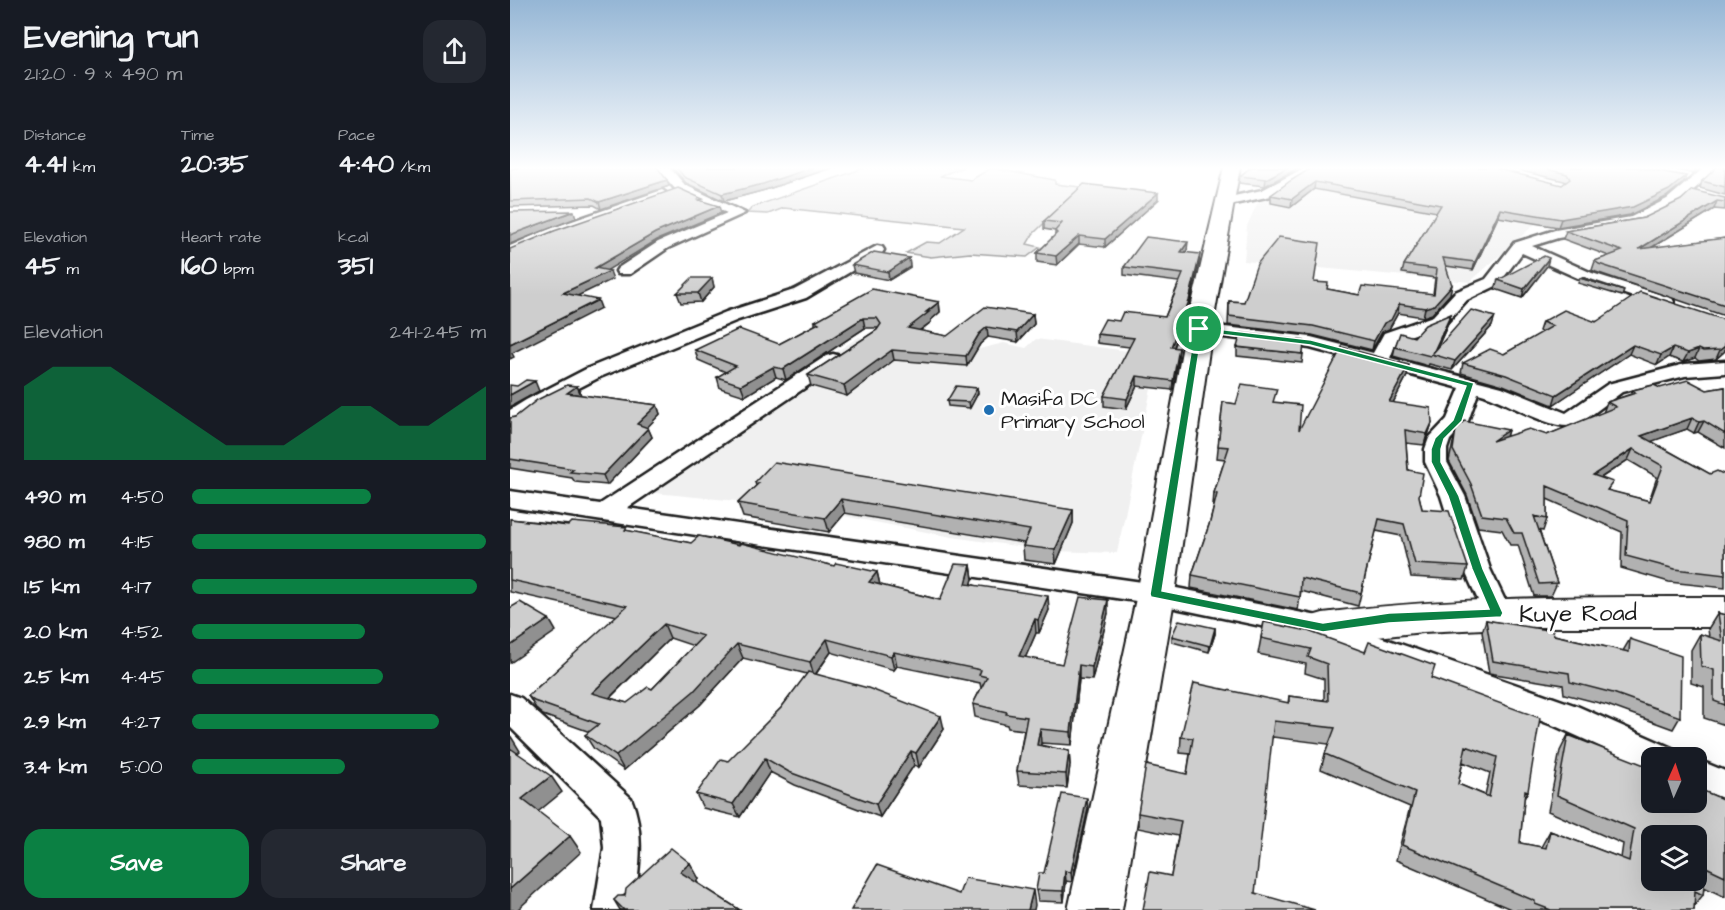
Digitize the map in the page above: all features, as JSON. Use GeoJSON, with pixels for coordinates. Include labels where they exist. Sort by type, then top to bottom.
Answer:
{"type":"FeatureCollection","features":[{"type":"Feature","properties":{"kind":"main road"},"geometry":{"type":"LineString","coordinates":[[1095,910],[1156,594],[1199,329],[1223,209]]}},
{"type":"Feature","properties":{"kind":"main road","name":"Kuye Road"},"geometry":{"type":"LineString","coordinates":[[1323,628],[1389,618],[1497,613],[1725,612]]}},
{"type":"Feature","properties":{"kind":"street"},"geometry":{"type":"LineString","coordinates":[[510,251],[615,209]]}},
{"type":"Feature","properties":{"kind":"street"},"geometry":{"type":"LineString","coordinates":[[624,271],[663,245],[738,213],[730,209]]}},
{"type":"Feature","properties":{"kind":"street"},"geometry":{"type":"LineString","coordinates":[[1378,362],[1390,338],[1439,320],[1461,296],[1492,282],[1519,246],[1555,234],[1635,221],[1657,209]]}},
{"type":"Feature","properties":{"kind":"street"},"geometry":{"type":"LineString","coordinates":[[572,211],[610,211]]}},
{"type":"Feature","properties":{"kind":"street"},"geometry":{"type":"LineString","coordinates":[[1519,246],[1586,276],[1684,308]]}},
{"type":"Feature","properties":{"kind":"street"},"geometry":{"type":"LineString","coordinates":[[510,420],[593,373],[732,316],[800,294],[877,250]]}},
{"type":"Feature","properties":{"kind":"street"},"geometry":{"type":"LineString","coordinates":[[1199,329],[1311,342],[1495,392],[1561,419],[1570,420],[1615,388],[1685,370],[1725,367]]}},
{"type":"Feature","properties":{"kind":"street"},"geometry":{"type":"LineString","coordinates":[[605,512],[852,347]]}},
{"type":"Feature","properties":{"kind":"street"},"geometry":{"type":"LineString","coordinates":[[1471,385],[1457,421],[1440,438],[1436,449],[1436,462],[1453,496],[1478,569],[1497,613]]}},
{"type":"Feature","properties":{"kind":"street"},"geometry":{"type":"LineString","coordinates":[[510,499],[1156,594],[1323,628],[1566,716],[1641,750]]}},
{"type":"Feature","properties":{"kind":"street"},"geometry":{"type":"LineString","coordinates":[[510,707],[618,810],[622,848],[614,910]]}},
{"type":"Feature","properties":{"kind":"street"},"geometry":{"type":"LineString","coordinates":[[1707,779],[1725,786]]}},
{"type":"Feature","properties":{"kind":"shaded area"},"geometry":{"type":"Polygon","coordinates":[[[751,209],[780,209],[768,214],[747,213],[751,209]]]}},
{"type":"Feature","properties":{"kind":"shaded area"},"geometry":{"type":"Polygon","coordinates":[[[798,209],[1058,209],[1033,234],[1027,244],[1040,247],[1027,257],[970,253],[931,257],[906,253],[926,242],[940,243],[964,227],[798,209]]]}},
{"type":"Feature","properties":{"kind":"shaded area"},"geometry":{"type":"Polygon","coordinates":[[[1255,209],[1460,209],[1535,224],[1470,282],[1244,261],[1247,226],[1255,209]]]}},
{"type":"Feature","properties":{"kind":"shaded area"},"geometry":{"type":"Polygon","coordinates":[[[859,337],[908,346],[975,350],[1004,343],[1026,348],[1036,339],[1158,355],[1117,553],[1052,551],[952,537],[798,507],[624,490],[859,337]]]}},
{"type":"Feature","properties":{"kind":"building"},"geometry":{"type":"Polygon","coordinates":[[[616,209],[711,209],[655,233],[595,268],[610,271],[563,293],[598,300],[510,344],[510,249],[616,209]]]}},
{"type":"Feature","properties":{"kind":"building"},"geometry":{"type":"Polygon","coordinates":[[[1056,209],[1139,209],[1105,239],[1079,236],[1056,256],[1037,253],[1057,233],[1055,231],[1062,223],[1044,221],[1056,209]]]}},
{"type":"Feature","properties":{"kind":"building"},"geometry":{"type":"Polygon","coordinates":[[[1438,209],[1500,209],[1475,262],[1443,258],[1452,285],[1434,305],[1425,308],[1399,304],[1391,320],[1384,323],[1374,341],[1313,326],[1229,316],[1229,301],[1244,302],[1257,264],[1279,237],[1320,243],[1314,282],[1328,283],[1327,289],[1359,295],[1362,286],[1434,294],[1437,269],[1404,265],[1438,209]]]}},
{"type":"Feature","properties":{"kind":"building"},"geometry":{"type":"Polygon","coordinates":[[[1503,209],[1618,209],[1561,219],[1503,209]]]}},
{"type":"Feature","properties":{"kind":"building"},"geometry":{"type":"Polygon","coordinates":[[[1662,209],[1703,209],[1639,249],[1725,238],[1725,305],[1599,264],[1595,261],[1622,251],[1566,231],[1644,218],[1662,209]]]}},
{"type":"Feature","properties":{"kind":"building"},"geometry":{"type":"Polygon","coordinates":[[[574,211],[510,235],[510,212],[574,211]]]}},
{"type":"Feature","properties":{"kind":"building"},"geometry":{"type":"Polygon","coordinates":[[[1146,237],[1188,242],[1181,252],[1200,254],[1189,301],[1171,347],[1179,348],[1173,381],[1137,376],[1127,399],[1104,396],[1134,338],[1097,334],[1105,319],[1119,321],[1123,312],[1165,317],[1183,274],[1124,267],[1146,237]]]}},
{"type":"Feature","properties":{"kind":"building"},"geometry":{"type":"Polygon","coordinates":[[[874,252],[909,258],[888,272],[852,265],[874,252]]]}},
{"type":"Feature","properties":{"kind":"building"},"geometry":{"type":"Polygon","coordinates":[[[1544,256],[1549,258],[1524,289],[1498,280],[1544,256]]]}},
{"type":"Feature","properties":{"kind":"building"},"geometry":{"type":"Polygon","coordinates":[[[1582,277],[1624,291],[1580,278],[1582,277]]]}},
{"type":"Feature","properties":{"kind":"building"},"geometry":{"type":"Polygon","coordinates":[[[692,278],[712,278],[698,293],[677,293],[692,278]]]}},
{"type":"Feature","properties":{"kind":"building"},"geometry":{"type":"Polygon","coordinates":[[[872,289],[939,302],[908,328],[947,336],[985,307],[1033,314],[1017,332],[987,327],[979,334],[966,356],[892,350],[844,385],[808,375],[877,330],[881,324],[877,318],[863,318],[783,369],[773,367],[741,385],[717,377],[736,366],[695,350],[739,329],[779,344],[819,323],[815,321],[872,289]]]}},
{"type":"Feature","properties":{"kind":"building"},"geometry":{"type":"Polygon","coordinates":[[[1640,292],[1725,320],[1725,346],[1720,350],[1703,351],[1699,349],[1688,353],[1673,348],[1661,355],[1633,345],[1556,395],[1506,375],[1463,363],[1490,349],[1504,354],[1553,326],[1542,322],[1564,310],[1596,322],[1640,292]]]}},
{"type":"Feature","properties":{"kind":"building"},"geometry":{"type":"Polygon","coordinates":[[[1471,310],[1495,317],[1455,361],[1395,347],[1400,333],[1414,337],[1425,325],[1451,314],[1433,353],[1471,310]]]}},
{"type":"Feature","properties":{"kind":"building"},"geometry":{"type":"Polygon","coordinates":[[[1241,333],[1304,341],[1303,354],[1237,347],[1241,333]]]}},
{"type":"Feature","properties":{"kind":"building"},"geometry":{"type":"Polygon","coordinates":[[[1342,347],[1409,365],[1389,402],[1431,408],[1432,423],[1427,434],[1405,430],[1408,470],[1423,473],[1419,496],[1422,509],[1449,511],[1468,567],[1415,564],[1404,524],[1379,519],[1361,593],[1301,578],[1300,597],[1192,575],[1210,522],[1217,494],[1214,493],[1229,447],[1218,446],[1223,402],[1236,404],[1242,384],[1277,389],[1273,402],[1301,405],[1299,430],[1342,347]]]}},
{"type":"Feature","properties":{"kind":"building"},"geometry":{"type":"Polygon","coordinates":[[[526,380],[535,381],[510,395],[510,385],[517,386],[526,380]]]}},
{"type":"Feature","properties":{"kind":"building"},"geometry":{"type":"Polygon","coordinates":[[[1688,380],[1707,390],[1725,387],[1725,434],[1704,421],[1699,422],[1692,418],[1641,436],[1710,474],[1717,471],[1725,473],[1725,575],[1675,569],[1626,556],[1628,520],[1547,486],[1547,519],[1534,516],[1557,583],[1539,584],[1522,533],[1514,533],[1506,518],[1482,515],[1471,484],[1453,450],[1456,429],[1464,421],[1508,430],[1492,441],[1529,429],[1547,435],[1616,407],[1607,402],[1636,393],[1633,390],[1654,385],[1660,388],[1688,380]],[[1633,449],[1593,475],[1613,482],[1607,490],[1650,501],[1663,466],[1633,449]]]}},
{"type":"Feature","properties":{"kind":"building"},"geometry":{"type":"Polygon","coordinates":[[[567,385],[577,386],[567,393],[657,405],[637,424],[648,428],[603,475],[570,472],[574,469],[510,459],[510,418],[515,417],[537,400],[567,385]]]}},
{"type":"Feature","properties":{"kind":"building"},"geometry":{"type":"Polygon","coordinates":[[[956,386],[977,388],[969,402],[947,401],[956,386]]]}},
{"type":"Feature","properties":{"kind":"building"},"geometry":{"type":"Polygon","coordinates":[[[774,462],[1073,510],[1055,550],[1023,546],[1030,530],[841,499],[825,518],[738,503],[759,483],[755,482],[774,462]]]}},
{"type":"Feature","properties":{"kind":"building"},"geometry":{"type":"Polygon","coordinates":[[[510,519],[568,526],[572,522],[627,527],[625,530],[691,543],[699,536],[739,545],[741,543],[834,566],[836,563],[877,572],[869,582],[940,600],[955,564],[971,565],[966,584],[1048,596],[1019,656],[1062,664],[1080,597],[1108,600],[1092,667],[1079,665],[1071,732],[1040,729],[1037,745],[1069,751],[1066,774],[1017,771],[1027,717],[1006,714],[1007,712],[973,704],[987,677],[979,675],[981,670],[894,652],[891,656],[827,639],[810,662],[737,644],[694,691],[616,756],[585,735],[599,724],[534,701],[528,696],[627,606],[510,580],[510,519]],[[664,624],[592,693],[627,703],[648,687],[652,689],[703,636],[664,624]]]}},
{"type":"Feature","properties":{"kind":"building"},"geometry":{"type":"Polygon","coordinates":[[[520,602],[549,619],[510,646],[510,608],[520,602]]]}},
{"type":"Feature","properties":{"kind":"building"},"geometry":{"type":"Polygon","coordinates":[[[1718,613],[1725,615],[1725,705],[1714,701],[1714,670],[1701,666],[1700,634],[1722,641],[1718,613]]]}},
{"type":"Feature","properties":{"kind":"building"},"geometry":{"type":"Polygon","coordinates":[[[1179,620],[1215,628],[1210,646],[1172,636],[1179,620]]]}},
{"type":"Feature","properties":{"kind":"building"},"geometry":{"type":"Polygon","coordinates":[[[1486,620],[1553,631],[1554,635],[1629,652],[1630,639],[1681,656],[1680,717],[1613,693],[1570,682],[1569,673],[1493,661],[1486,620]]]}},
{"type":"Feature","properties":{"kind":"building"},"geometry":{"type":"Polygon","coordinates":[[[1264,622],[1308,631],[1365,652],[1369,642],[1435,666],[1431,678],[1540,718],[1528,791],[1525,790],[1520,843],[1546,848],[1550,831],[1629,861],[1634,829],[1557,795],[1568,735],[1641,764],[1641,813],[1707,813],[1707,793],[1725,800],[1725,876],[1707,867],[1707,825],[1641,825],[1641,891],[1695,891],[1694,910],[1551,910],[1535,904],[1535,901],[1402,845],[1415,792],[1325,754],[1335,728],[1274,721],[1255,893],[1315,910],[1143,910],[1150,872],[1171,876],[1181,821],[1138,813],[1146,765],[1187,774],[1193,738],[1181,737],[1194,683],[1289,703],[1289,696],[1328,701],[1327,664],[1308,657],[1311,649],[1261,638],[1264,622]],[[1466,746],[1458,784],[1489,797],[1497,757],[1466,746]]]}},
{"type":"Feature","properties":{"kind":"building"},"geometry":{"type":"Polygon","coordinates":[[[808,672],[868,688],[941,716],[916,753],[911,751],[876,804],[789,772],[765,758],[733,804],[696,794],[721,759],[728,761],[781,708],[808,672]]]}},
{"type":"Feature","properties":{"kind":"building"},"geometry":{"type":"Polygon","coordinates":[[[510,748],[551,776],[522,799],[570,836],[510,889],[510,748]]]}},
{"type":"Feature","properties":{"kind":"building"},"geometry":{"type":"Polygon","coordinates":[[[1062,794],[1087,798],[1071,872],[1065,871],[1063,891],[1036,890],[1039,873],[1044,873],[1062,794]]]}},
{"type":"Feature","properties":{"kind":"building"},"geometry":{"type":"Polygon","coordinates":[[[671,848],[690,863],[680,872],[740,910],[624,910],[614,900],[618,896],[625,896],[626,889],[671,848]]]}},
{"type":"Feature","properties":{"kind":"building"},"geometry":{"type":"Polygon","coordinates":[[[877,865],[959,894],[965,878],[1033,890],[1028,910],[851,910],[877,865]]]}},
{"type":"Feature","properties":{"kind":"place","name":"Masifa DC Primary School"},"geometry":{"type":"Point","coordinates":[989,410]}},
{"type":"Feature","properties":{"kind":"route"},"geometry":{"type":"LineString","coordinates":[[1199,329],[1311,342],[1378,362],[1471,385],[1457,421],[1440,438],[1436,449],[1436,462],[1453,496],[1478,569],[1497,613],[1389,618],[1323,628],[1156,594],[1199,329]]}}]}
